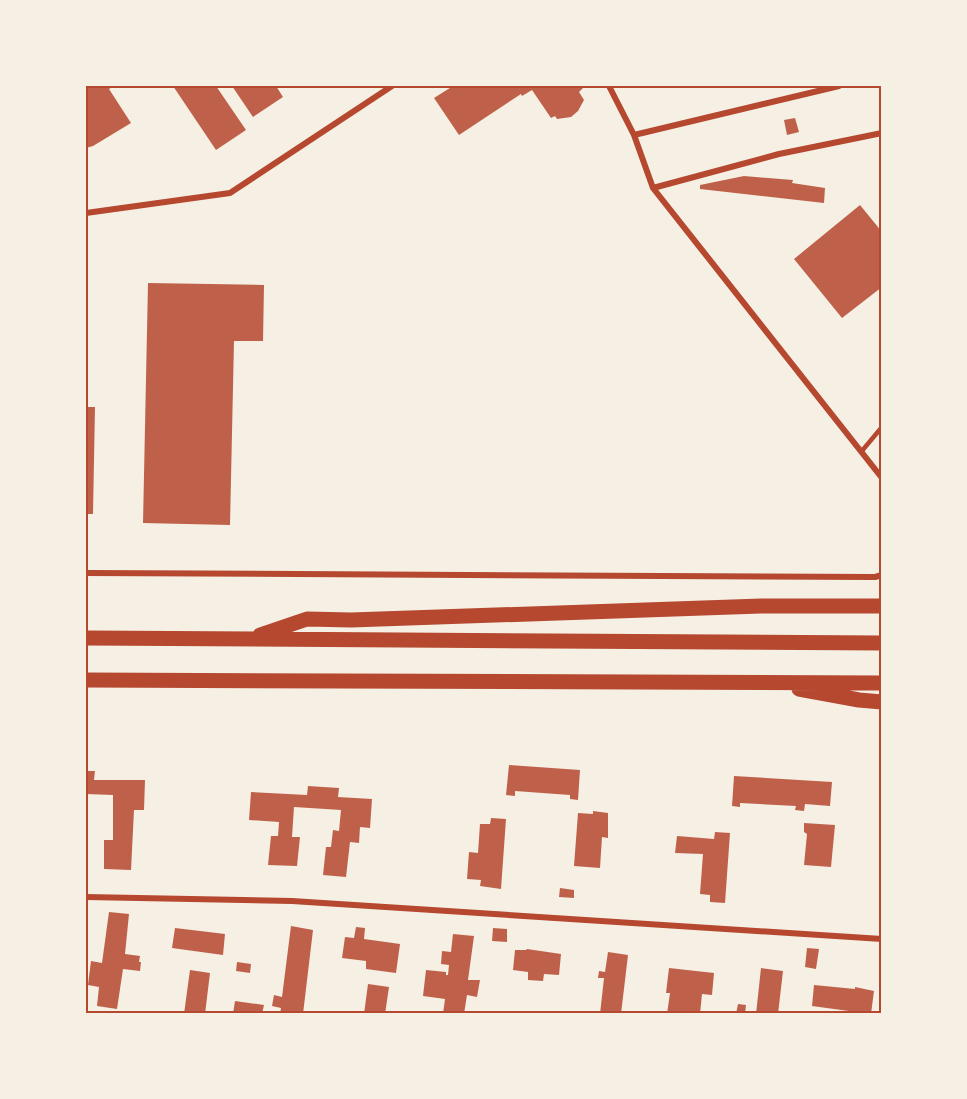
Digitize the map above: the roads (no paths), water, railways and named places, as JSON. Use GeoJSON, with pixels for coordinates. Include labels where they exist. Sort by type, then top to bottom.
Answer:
{"type":"FeatureCollection","features":[{"type":"Feature","properties":{"kind":"highway"},"geometry":{"type":"LineString","coordinates":[[249,639],[307,619],[351,620],[761,606],[882,606]]}},
{"type":"Feature","properties":{"kind":"highway"},"geometry":{"type":"LineString","coordinates":[[86,639],[882,643]]}},
{"type":"Feature","properties":{"kind":"highway"},"geometry":{"type":"LineString","coordinates":[[86,680],[882,683]]}},
{"type":"Feature","properties":{"kind":"highway"},"geometry":{"type":"LineString","coordinates":[[761,682],[882,702]]}},
{"type":"Feature","properties":{"kind":"street"},"geometry":{"type":"LineString","coordinates":[[86,213],[230,193],[392,86]]}},
{"type":"Feature","properties":{"kind":"street"},"geometry":{"type":"LineString","coordinates":[[609,86],[634,135],[653,188],[882,478]]}},
{"type":"Feature","properties":{"kind":"street"},"geometry":{"type":"LineString","coordinates":[[634,135],[839,86]]}},
{"type":"Feature","properties":{"kind":"street"},"geometry":{"type":"LineString","coordinates":[[653,188],[779,154],[882,133]]}},
{"type":"Feature","properties":{"kind":"street"},"geometry":{"type":"LineString","coordinates":[[86,573],[863,577],[882,575]]}},
{"type":"Feature","properties":{"kind":"street"},"geometry":{"type":"LineString","coordinates":[[86,897],[292,901],[882,939]]}},
{"type":"Feature","properties":{"kind":"lane"},"geometry":{"type":"LineString","coordinates":[[861,452],[882,427]]}}]}
